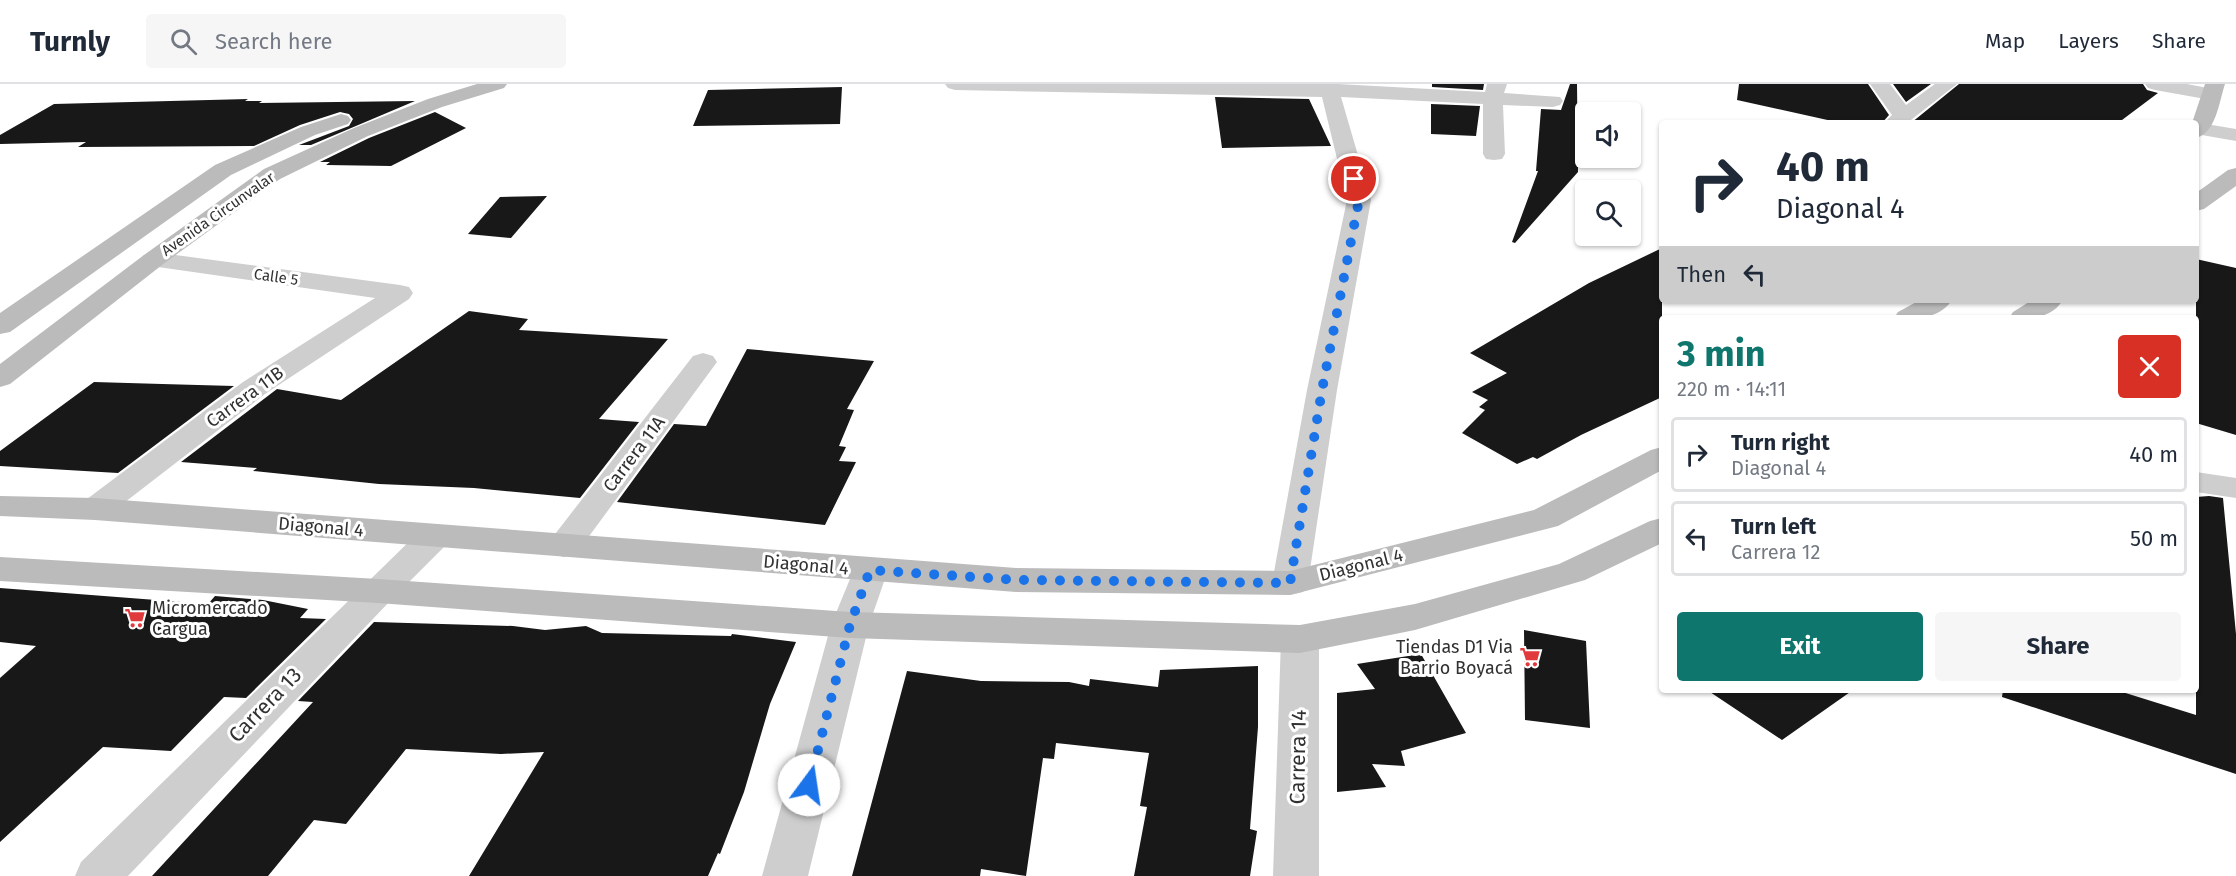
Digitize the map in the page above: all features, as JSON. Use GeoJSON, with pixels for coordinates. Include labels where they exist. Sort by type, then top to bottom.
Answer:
{"type":"FeatureCollection","features":[{"type":"Feature","properties":{"kind":"main road","name":"Avenida Circunvalar"},"geometry":{"type":"LineString","coordinates":[[0,326],[223,170],[308,131],[442,84]]}},
{"type":"Feature","properties":{"kind":"main road","name":"Avenida Circunvalar"},"geometry":{"type":"LineString","coordinates":[[0,378],[153,260],[272,174],[361,132],[435,103],[497,84]]}},
{"type":"Feature","properties":{"kind":"main road"},"geometry":{"type":"LineString","coordinates":[[2199,127],[2213,89]]}},
{"type":"Feature","properties":{"kind":"main road"},"geometry":{"type":"LineString","coordinates":[[2199,202],[2236,174]]}},
{"type":"Feature","properties":{"kind":"main road"},"geometry":{"type":"LineString","coordinates":[[1913,315],[1934,303]]}},
{"type":"Feature","properties":{"kind":"main road"},"geometry":{"type":"LineString","coordinates":[[2028,315],[2046,303]]}},
{"type":"Feature","properties":{"kind":"main road","name":"Diagonal 4"},"geometry":{"type":"LineString","coordinates":[[0,506],[95,509],[1016,580],[1290,583],[1546,518],[1659,459]]}},
{"type":"Feature","properties":{"kind":"main road"},"geometry":{"type":"LineString","coordinates":[[0,569],[378,591],[850,625],[1300,639],[1415,617],[1572,572],[1659,529]]}},
{"type":"Feature","properties":{"kind":"street"},"geometry":{"type":"LineString","coordinates":[[955,84],[1329,87],[1495,91],[1553,101]]}},
{"type":"Feature","properties":{"kind":"street"},"geometry":{"type":"LineString","coordinates":[[1880,84],[1899,119],[1947,84]]}},
{"type":"Feature","properties":{"kind":"street"},"geometry":{"type":"LineString","coordinates":[[2155,84],[2213,89]]}},
{"type":"Feature","properties":{"kind":"street"},"geometry":{"type":"LineString","coordinates":[[1290,583],[1322,390],[1359,200],[1329,87]]}},
{"type":"Feature","properties":{"kind":"street"},"geometry":{"type":"LineString","coordinates":[[1494,154],[1495,91]]}},
{"type":"Feature","properties":{"kind":"street"},"geometry":{"type":"LineString","coordinates":[[2199,130],[2236,135]]}},
{"type":"Feature","properties":{"kind":"street","name":"Calle 5"},"geometry":{"type":"LineString","coordinates":[[153,260],[400,293]]}},
{"type":"Feature","properties":{"kind":"street","name":"Carrera 11B"},"geometry":{"type":"LineString","coordinates":[[95,509],[254,388],[400,293]]}},
{"type":"Feature","properties":{"kind":"street","name":"Carrera 11A"},"geometry":{"type":"LineString","coordinates":[[564,546],[703,362]]}},
{"type":"Feature","properties":{"kind":"street"},"geometry":{"type":"LineString","coordinates":[[2199,482],[2236,488]]}},
{"type":"Feature","properties":{"kind":"street","name":"Carrera 13"},"geometry":{"type":"LineString","coordinates":[[98,876],[435,536]]}},
{"type":"Feature","properties":{"kind":"street"},"geometry":{"type":"LineString","coordinates":[[785,876],[850,625],[870,570]]}},
{"type":"Feature","properties":{"kind":"street","name":"Carrera 14"},"geometry":{"type":"LineString","coordinates":[[1296,876],[1300,639]]}},
{"type":"Feature","properties":{"kind":"building"},"geometry":{"type":"Polygon","coordinates":[[[1432,84],[1484,84],[1483,90],[1432,87],[1432,84]]]}},
{"type":"Feature","properties":{"kind":"building"},"geometry":{"type":"Polygon","coordinates":[[[1570,84],[1577,84],[1575,168],[1578,168],[1578,172],[1515,243],[1512,242],[1538,171],[1536,171],[1541,109],[1561,110],[1570,84]]]}},
{"type":"Feature","properties":{"kind":"building"},"geometry":{"type":"Polygon","coordinates":[[[1739,84],[1868,84],[1889,115],[1885,120],[1827,120],[1737,100],[1739,84]]]}},
{"type":"Feature","properties":{"kind":"building"},"geometry":{"type":"Polygon","coordinates":[[[1893,84],[1931,84],[1906,102],[1893,84]]]}},
{"type":"Feature","properties":{"kind":"building"},"geometry":{"type":"Polygon","coordinates":[[[1959,84],[2143,84],[2147,90],[2158,93],[2122,120],[1915,120],[1959,84]]]}},
{"type":"Feature","properties":{"kind":"building"},"geometry":{"type":"Polygon","coordinates":[[[842,87],[840,124],[693,126],[708,90],[842,87]]]}},
{"type":"Feature","properties":{"kind":"building"},"geometry":{"type":"Polygon","coordinates":[[[1215,97],[1309,99],[1331,146],[1222,148],[1215,97]]]}},
{"type":"Feature","properties":{"kind":"building"},"geometry":{"type":"Polygon","coordinates":[[[248,99],[245,101],[262,101],[259,103],[415,101],[311,145],[299,145],[349,126],[353,119],[349,114],[340,112],[300,125],[254,146],[78,147],[86,142],[0,144],[0,135],[54,104],[248,99]]]}},
{"type":"Feature","properties":{"kind":"building"},"geometry":{"type":"Polygon","coordinates":[[[1431,104],[1480,106],[1476,136],[1431,134],[1431,104]]]}},
{"type":"Feature","properties":{"kind":"building"},"geometry":{"type":"Polygon","coordinates":[[[435,112],[466,128],[391,166],[326,165],[330,162],[320,162],[369,138],[435,112]]]}},
{"type":"Feature","properties":{"kind":"building"},"geometry":{"type":"Polygon","coordinates":[[[547,196],[511,238],[468,234],[500,197],[547,196]]]}},
{"type":"Feature","properties":{"kind":"building"},"geometry":{"type":"Polygon","coordinates":[[[1659,249],[1659,303],[1662,303],[1662,315],[1659,315],[1659,398],[1581,435],[1537,459],[1533,457],[1517,464],[1462,433],[1485,410],[1479,407],[1488,400],[1472,392],[1507,373],[1470,353],[1589,283],[1659,249]]]}},
{"type":"Feature","properties":{"kind":"building"},"geometry":{"type":"Polygon","coordinates":[[[2199,260],[2236,268],[2236,435],[2199,424],[2199,315],[2196,315],[2196,303],[2199,303],[2199,260]]]}},
{"type":"Feature","properties":{"kind":"building"},"geometry":{"type":"Polygon","coordinates":[[[469,311],[528,319],[519,330],[668,339],[599,419],[639,422],[580,498],[474,488],[379,484],[253,471],[257,468],[181,462],[277,389],[341,400],[469,311]]]}},
{"type":"Feature","properties":{"kind":"building"},"geometry":{"type":"Polygon","coordinates":[[[747,349],[874,361],[847,409],[854,410],[839,446],[846,447],[839,461],[856,462],[825,525],[617,502],[674,424],[706,426],[747,349]]]}},
{"type":"Feature","properties":{"kind":"building"},"geometry":{"type":"Polygon","coordinates":[[[94,382],[234,386],[118,473],[0,466],[0,451],[94,382]]]}},
{"type":"Feature","properties":{"kind":"building"},"geometry":{"type":"Polygon","coordinates":[[[2199,497],[2223,498],[2236,634],[2236,774],[2002,697],[2003,693],[2126,693],[2196,715],[2196,693],[2199,693],[2199,497]]]}},
{"type":"Feature","properties":{"kind":"building"},"geometry":{"type":"Polygon","coordinates":[[[0,588],[208,604],[215,596],[263,600],[308,609],[300,618],[326,619],[246,698],[224,697],[171,751],[103,747],[0,842],[0,678],[36,646],[0,642],[0,588]]]}},
{"type":"Feature","properties":{"kind":"building"},"geometry":{"type":"Polygon","coordinates":[[[374,622],[513,626],[545,630],[586,626],[602,633],[731,636],[732,634],[796,642],[770,704],[744,792],[720,854],[718,853],[708,876],[469,876],[544,752],[501,754],[406,749],[346,824],[314,820],[268,876],[152,876],[313,702],[298,701],[374,622]]]}},
{"type":"Feature","properties":{"kind":"building"},"geometry":{"type":"Polygon","coordinates":[[[1524,630],[1586,641],[1590,728],[1525,720],[1524,630]]]}},
{"type":"Feature","properties":{"kind":"building"},"geometry":{"type":"Polygon","coordinates":[[[1421,654],[1466,733],[1401,751],[1405,766],[1372,764],[1386,787],[1337,792],[1337,693],[1375,689],[1357,664],[1421,654]]]}},
{"type":"Feature","properties":{"kind":"building"},"geometry":{"type":"Polygon","coordinates":[[[1258,666],[1258,727],[1250,829],[1257,831],[1250,876],[1134,876],[1147,807],[1140,806],[1149,753],[1056,743],[1054,759],[1043,758],[1026,876],[981,869],[980,876],[852,876],[907,671],[981,681],[1069,682],[1089,686],[1090,679],[1158,687],[1160,670],[1258,666]]]}},
{"type":"Feature","properties":{"kind":"building"},"geometry":{"type":"Polygon","coordinates":[[[1712,693],[1849,693],[1782,740],[1712,693]]]}},
{"type":"Feature","properties":{"kind":"place","name":"Micromercado Cargua"},"geometry":{"type":"Point","coordinates":[135,618]}},
{"type":"Feature","properties":{"kind":"place","name":"Tiendas D1 Via Barrio Boyacá"},"geometry":{"type":"Point","coordinates":[1530,657]}},
{"type":"Feature","properties":{"kind":"route"},"geometry":{"type":"LineString","coordinates":[[809,785],[850,625],[870,570],[1016,580],[1290,583],[1322,390],[1359,200],[1354,179]]}}]}
